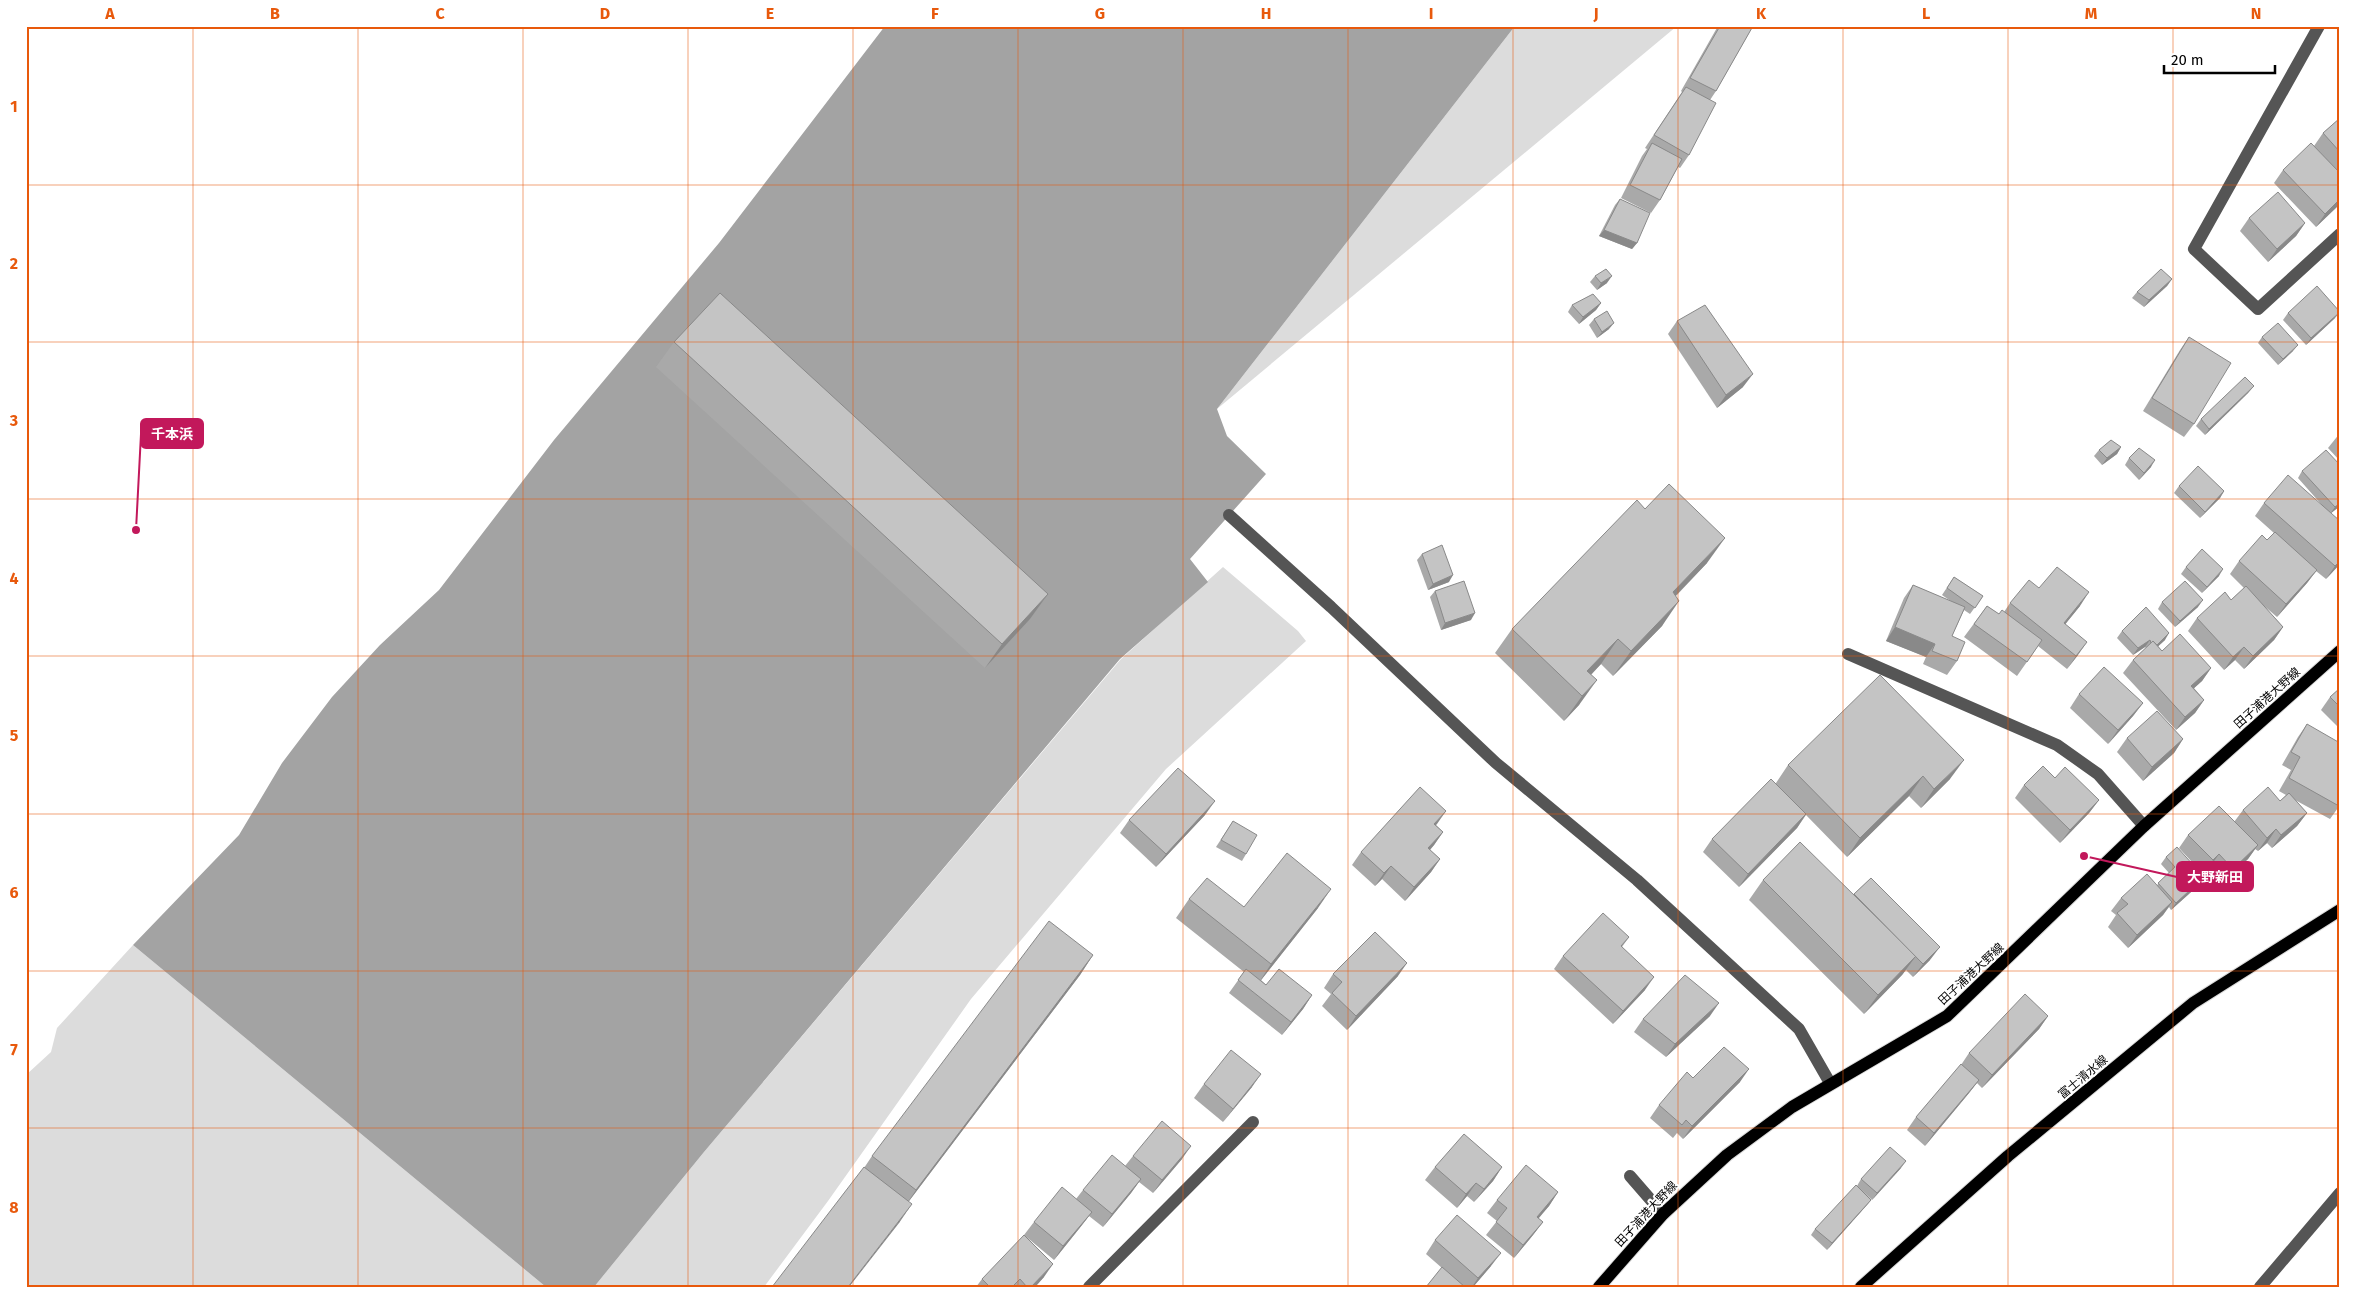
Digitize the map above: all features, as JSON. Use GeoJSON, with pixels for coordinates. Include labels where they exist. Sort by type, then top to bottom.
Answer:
{"type":"FeatureCollection","features":[{"type":"Feature","properties":{"kind":"main road","name":"田子浦港大野線"},"geometry":{"type":"LineString","coordinates":[[1599,1287],[1664,1214],[1727,1156],[1792,1107],[1947,1016],[2144,826],[2340,651]]}},
{"type":"Feature","properties":{"kind":"main road","name":"富士清水線"},"geometry":{"type":"LineString","coordinates":[[1861,1287],[2008,1156],[2194,1003],[2340,910]]}},
{"type":"Feature","properties":{"kind":"street"},"geometry":{"type":"LineString","coordinates":[[2319,26],[2194,249],[2258,310],[2340,234]]}},
{"type":"Feature","properties":{"kind":"street"},"geometry":{"type":"LineString","coordinates":[[1229,515],[1331,607],[1496,763],[1637,880],[1799,1029],[1830,1083]]}},
{"type":"Feature","properties":{"kind":"street"},"geometry":{"type":"LineString","coordinates":[[1848,654],[2057,744],[2098,774],[2144,826]]}},
{"type":"Feature","properties":{"kind":"street"},"geometry":{"type":"LineString","coordinates":[[1089,1287],[1253,1122]]}},
{"type":"Feature","properties":{"kind":"street"},"geometry":{"type":"LineString","coordinates":[[1630,1176],[1664,1214]]}},
{"type":"Feature","properties":{"kind":"street"},"geometry":{"type":"LineString","coordinates":[[2260,1287],[2340,1193]]}},
{"type":"Feature","properties":{"kind":"shaded area"},"geometry":{"type":"Polygon","coordinates":[[[885,26],[1515,26],[1217,409],[1227,436],[1266,474],[1190,559],[1208,582],[1120,659],[704,1152],[594,1287],[546,1287],[133,945],[239,835],[282,763],[332,697],[380,645],[439,590],[554,440],[719,243],[885,26]]]}},
{"type":"Feature","properties":{"kind":"shaded area"},"geometry":{"type":"Polygon","coordinates":[[[1515,26],[1677,26],[1217,409],[1515,26]]]}},
{"type":"Feature","properties":{"kind":"shaded area"},"geometry":{"type":"Polygon","coordinates":[[[1223,567],[1298,631],[1306,641],[1166,769],[971,999],[828,1201],[764,1287],[594,1287],[704,1152],[1121,659],[1223,567]]]}},
{"type":"Feature","properties":{"kind":"shaded area"},"geometry":{"type":"Polygon","coordinates":[[[133,945],[546,1287],[26,1287],[26,1075],[51,1052],[57,1028],[133,945]]]}},
{"type":"Feature","properties":{"kind":"building"},"geometry":{"type":"Polygon","coordinates":[[[1720,26],[1753,26],[1716,91],[1690,78],[1720,26]]]}},
{"type":"Feature","properties":{"kind":"building"},"geometry":{"type":"Polygon","coordinates":[[[1686,87],[1716,103],[1689,155],[1654,135],[1686,87]]]}},
{"type":"Feature","properties":{"kind":"building"},"geometry":{"type":"Polygon","coordinates":[[[2340,118],[2340,152],[2323,133],[2340,118]]]}},
{"type":"Feature","properties":{"kind":"building"},"geometry":{"type":"Polygon","coordinates":[[[1652,143],[1682,159],[1660,200],[1630,185],[1652,143]]]}},
{"type":"Feature","properties":{"kind":"building"},"geometry":{"type":"Polygon","coordinates":[[[2311,143],[2340,173],[2340,199],[2325,214],[2283,170],[2311,143]]]}},
{"type":"Feature","properties":{"kind":"building"},"geometry":{"type":"Polygon","coordinates":[[[2278,192],[2305,223],[2277,249],[2249,218],[2278,192]]]}},
{"type":"Feature","properties":{"kind":"building"},"geometry":{"type":"Polygon","coordinates":[[[1620,199],[1650,213],[1637,243],[1604,230],[1620,199]]]}},
{"type":"Feature","properties":{"kind":"building"},"geometry":{"type":"Polygon","coordinates":[[[1606,269],[1612,276],[1601,283],[1595,276],[1606,269]]]}},
{"type":"Feature","properties":{"kind":"building"},"geometry":{"type":"Polygon","coordinates":[[[2161,269],[2172,279],[2149,300],[2137,292],[2161,269]]]}},
{"type":"Feature","properties":{"kind":"building"},"geometry":{"type":"Polygon","coordinates":[[[2317,286],[2340,312],[2311,338],[2288,313],[2317,286]]]}},
{"type":"Feature","properties":{"kind":"building"},"geometry":{"type":"Polygon","coordinates":[[[720,293],[1048,594],[1002,644],[674,342],[720,293]]]}},
{"type":"Feature","properties":{"kind":"building"},"geometry":{"type":"Polygon","coordinates":[[[1593,294],[1601,303],[1583,317],[1572,305],[1593,294]]]}},
{"type":"Feature","properties":{"kind":"building"},"geometry":{"type":"Polygon","coordinates":[[[1705,305],[1753,374],[1726,395],[1677,321],[1705,305]]]}},
{"type":"Feature","properties":{"kind":"building"},"geometry":{"type":"Polygon","coordinates":[[[1607,311],[1614,323],[1602,332],[1594,319],[1607,311]]]}},
{"type":"Feature","properties":{"kind":"building"},"geometry":{"type":"Polygon","coordinates":[[[2278,323],[2298,345],[2283,359],[2262,337],[2278,323]]]}},
{"type":"Feature","properties":{"kind":"building"},"geometry":{"type":"Polygon","coordinates":[[[2189,337],[2231,363],[2194,424],[2152,398],[2189,337]]]}},
{"type":"Feature","properties":{"kind":"building"},"geometry":{"type":"Polygon","coordinates":[[[2245,377],[2254,386],[2209,429],[2201,419],[2245,377]]]}},
{"type":"Feature","properties":{"kind":"building"},"geometry":{"type":"Polygon","coordinates":[[[2111,440],[2121,447],[2107,458],[2099,450],[2111,440]]]}},
{"type":"Feature","properties":{"kind":"building"},"geometry":{"type":"Polygon","coordinates":[[[2139,448],[2155,460],[2144,473],[2129,458],[2139,448]]]}},
{"type":"Feature","properties":{"kind":"building"},"geometry":{"type":"Polygon","coordinates":[[[2326,450],[2340,465],[2340,503],[2335,507],[2302,471],[2326,450]]]}},
{"type":"Feature","properties":{"kind":"building"},"geometry":{"type":"Polygon","coordinates":[[[2198,466],[2224,491],[2205,512],[2179,486],[2198,466]]]}},
{"type":"Feature","properties":{"kind":"building"},"geometry":{"type":"Polygon","coordinates":[[[2288,475],[2340,521],[2340,561],[2335,566],[2264,503],[2288,475]]]}},
{"type":"Feature","properties":{"kind":"building"},"geometry":{"type":"Polygon","coordinates":[[[1669,484],[1725,538],[1673,592],[1679,601],[1631,651],[1618,639],[1587,671],[1597,680],[1582,696],[1512,629],[1637,500],[1645,509],[1669,484]]]}},
{"type":"Feature","properties":{"kind":"building"},"geometry":{"type":"Polygon","coordinates":[[[2275,532],[2317,570],[2286,604],[2239,561],[2262,535],[2267,540],[2275,532]]]}},
{"type":"Feature","properties":{"kind":"building"},"geometry":{"type":"Polygon","coordinates":[[[1442,545],[1453,575],[1433,584],[1422,554],[1442,545]]]}},
{"type":"Feature","properties":{"kind":"building"},"geometry":{"type":"Polygon","coordinates":[[[2202,549],[2223,569],[2207,587],[2186,567],[2202,549]]]}},
{"type":"Feature","properties":{"kind":"building"},"geometry":{"type":"Polygon","coordinates":[[[2057,567],[2089,592],[2064,623],[2087,642],[2076,656],[2010,603],[2029,580],[2039,588],[2057,567]]]}},
{"type":"Feature","properties":{"kind":"building"},"geometry":{"type":"Polygon","coordinates":[[[1954,577],[1983,596],[1975,608],[1947,588],[1954,577]]]}},
{"type":"Feature","properties":{"kind":"building"},"geometry":{"type":"Polygon","coordinates":[[[1464,581],[1475,613],[1445,623],[1435,591],[1464,581]]]}},
{"type":"Feature","properties":{"kind":"building"},"geometry":{"type":"Polygon","coordinates":[[[2185,581],[2203,600],[2180,621],[2162,602],[2185,581]]]}},
{"type":"Feature","properties":{"kind":"building"},"geometry":{"type":"Polygon","coordinates":[[[1913,585],[1965,607],[1952,636],[1965,642],[1957,661],[1932,651],[1935,644],[1895,627],[1913,585]]]}},
{"type":"Feature","properties":{"kind":"building"},"geometry":{"type":"Polygon","coordinates":[[[2246,586],[2283,627],[2253,656],[2244,647],[2233,657],[2197,618],[2225,592],[2231,600],[2246,586]]]}},
{"type":"Feature","properties":{"kind":"building"},"geometry":{"type":"Polygon","coordinates":[[[1987,606],[1999,614],[2002,610],[2042,640],[2027,662],[1974,624],[1987,606]]]}},
{"type":"Feature","properties":{"kind":"building"},"geometry":{"type":"Polygon","coordinates":[[[2146,607],[2169,633],[2157,645],[2153,641],[2151,643],[2150,640],[2138,648],[2122,631],[2146,607]]]}},
{"type":"Feature","properties":{"kind":"building"},"geometry":{"type":"Polygon","coordinates":[[[2180,634],[2211,668],[2191,686],[2204,700],[2185,717],[2133,660],[2153,641],[2162,651],[2180,634]]]}},
{"type":"Feature","properties":{"kind":"building"},"geometry":{"type":"Polygon","coordinates":[[[2104,667],[2143,703],[2118,730],[2079,694],[2104,667]]]}},
{"type":"Feature","properties":{"kind":"building"},"geometry":{"type":"Polygon","coordinates":[[[1880,675],[1964,760],[1934,789],[1923,776],[1860,838],[1788,765],[1880,675]]]}},
{"type":"Feature","properties":{"kind":"building"},"geometry":{"type":"Polygon","coordinates":[[[2340,688],[2340,707],[2330,697],[2340,688]]]}},
{"type":"Feature","properties":{"kind":"building"},"geometry":{"type":"Polygon","coordinates":[[[2157,711],[2183,739],[2152,767],[2127,738],[2157,711]]]}},
{"type":"Feature","properties":{"kind":"building"},"geometry":{"type":"Polygon","coordinates":[[[2307,724],[2340,743],[2339,806],[2289,778],[2300,757],[2291,752],[2307,724]]]}},
{"type":"Feature","properties":{"kind":"building"},"geometry":{"type":"Polygon","coordinates":[[[2043,766],[2055,778],[2065,767],[2099,800],[2070,830],[2024,785],[2043,766]]]}},
{"type":"Feature","properties":{"kind":"building"},"geometry":{"type":"Polygon","coordinates":[[[1178,768],[1215,801],[1166,854],[1129,820],[1178,768]]]}},
{"type":"Feature","properties":{"kind":"building"},"geometry":{"type":"Polygon","coordinates":[[[1771,779],[1806,814],[1748,874],[1712,839],[1771,779]]]}},
{"type":"Feature","properties":{"kind":"building"},"geometry":{"type":"Polygon","coordinates":[[[1420,787],[1446,811],[1434,824],[1443,832],[1428,848],[1440,859],[1414,887],[1391,866],[1384,873],[1361,852],[1420,787]]]}},
{"type":"Feature","properties":{"kind":"building"},"geometry":{"type":"Polygon","coordinates":[[[2268,787],[2280,801],[2289,793],[2307,813],[2281,835],[2276,829],[2267,838],[2243,810],[2268,787]]]}},
{"type":"Feature","properties":{"kind":"building"},"geometry":{"type":"Polygon","coordinates":[[[2219,806],[2258,845],[2233,869],[2219,854],[2213,860],[2188,835],[2219,806]]]}},
{"type":"Feature","properties":{"kind":"building"},"geometry":{"type":"Polygon","coordinates":[[[1233,821],[1257,835],[1246,854],[1221,840],[1233,821]]]}},
{"type":"Feature","properties":{"kind":"building"},"geometry":{"type":"Polygon","coordinates":[[[1800,842],[1916,956],[1878,995],[1763,880],[1800,842]]]}},
{"type":"Feature","properties":{"kind":"building"},"geometry":{"type":"Polygon","coordinates":[[[2177,847],[2204,877],[2176,903],[2158,883],[2175,867],[2166,857],[2177,847]]]}},
{"type":"Feature","properties":{"kind":"building"},"geometry":{"type":"Polygon","coordinates":[[[1287,853],[1331,889],[1271,964],[1189,899],[1207,878],[1244,907],[1287,853]]]}},
{"type":"Feature","properties":{"kind":"building"},"geometry":{"type":"Polygon","coordinates":[[[2147,874],[2172,902],[2137,935],[2117,913],[2128,904],[2121,898],[2147,874]]]}},
{"type":"Feature","properties":{"kind":"building"},"geometry":{"type":"Polygon","coordinates":[[[1871,878],[1940,947],[1923,964],[1854,894],[1871,878]]]}},
{"type":"Feature","properties":{"kind":"building"},"geometry":{"type":"Polygon","coordinates":[[[1603,913],[1629,937],[1621,946],[1654,977],[1623,1011],[1563,956],[1603,913]]]}},
{"type":"Feature","properties":{"kind":"building"},"geometry":{"type":"Polygon","coordinates":[[[1049,921],[1093,955],[916,1190],[872,1156],[1049,921]]]}},
{"type":"Feature","properties":{"kind":"building"},"geometry":{"type":"Polygon","coordinates":[[[1375,932],[1407,963],[1356,1016],[1332,993],[1342,982],[1333,974],[1375,932]]]}},
{"type":"Feature","properties":{"kind":"building"},"geometry":{"type":"Polygon","coordinates":[[[1246,969],[1266,985],[1279,969],[1312,995],[1291,1022],[1238,980],[1246,969]]]}},
{"type":"Feature","properties":{"kind":"building"},"geometry":{"type":"Polygon","coordinates":[[[1685,975],[1719,1003],[1675,1044],[1643,1019],[1685,975]]]}},
{"type":"Feature","properties":{"kind":"building"},"geometry":{"type":"Polygon","coordinates":[[[2025,994],[2048,1016],[1992,1075],[1969,1053],[2025,994]]]}},
{"type":"Feature","properties":{"kind":"building"},"geometry":{"type":"Polygon","coordinates":[[[1724,1047],[1749,1069],[1692,1126],[1686,1120],[1682,1125],[1659,1105],[1687,1072],[1693,1078],[1724,1047]]]}},
{"type":"Feature","properties":{"kind":"building"},"geometry":{"type":"Polygon","coordinates":[[[1231,1050],[1261,1074],[1233,1109],[1204,1084],[1231,1050]]]}},
{"type":"Feature","properties":{"kind":"building"},"geometry":{"type":"Polygon","coordinates":[[[1961,1064],[1979,1080],[1934,1133],[1916,1117],[1961,1064]]]}},
{"type":"Feature","properties":{"kind":"building"},"geometry":{"type":"Polygon","coordinates":[[[1162,1121],[1191,1146],[1162,1180],[1133,1156],[1162,1121]]]}},
{"type":"Feature","properties":{"kind":"building"},"geometry":{"type":"Polygon","coordinates":[[[1464,1134],[1502,1167],[1484,1189],[1476,1183],[1466,1194],[1435,1167],[1464,1134]]]}},
{"type":"Feature","properties":{"kind":"building"},"geometry":{"type":"Polygon","coordinates":[[[1890,1147],[1906,1161],[1877,1193],[1861,1179],[1890,1147]]]}},
{"type":"Feature","properties":{"kind":"building"},"geometry":{"type":"Polygon","coordinates":[[[1112,1155],[1141,1179],[1112,1214],[1083,1190],[1112,1155]]]}},
{"type":"Feature","properties":{"kind":"building"},"geometry":{"type":"Polygon","coordinates":[[[1526,1165],[1558,1192],[1537,1217],[1543,1222],[1523,1245],[1496,1222],[1507,1208],[1497,1200],[1526,1165]]]}},
{"type":"Feature","properties":{"kind":"building"},"geometry":{"type":"Polygon","coordinates":[[[864,1167],[912,1204],[848,1287],[772,1287],[864,1167]]]}},
{"type":"Feature","properties":{"kind":"building"},"geometry":{"type":"Polygon","coordinates":[[[1856,1185],[1871,1200],[1832,1243],[1815,1229],[1856,1185]]]}},
{"type":"Feature","properties":{"kind":"building"},"geometry":{"type":"Polygon","coordinates":[[[1062,1187],[1092,1212],[1063,1246],[1034,1222],[1062,1187]]]}},
{"type":"Feature","properties":{"kind":"building"},"geometry":{"type":"Polygon","coordinates":[[[1457,1215],[1501,1253],[1478,1278],[1435,1240],[1457,1215]]]}},
{"type":"Feature","properties":{"kind":"building"},"geometry":{"type":"Polygon","coordinates":[[[1024,1235],[1053,1264],[1031,1287],[1027,1287],[1020,1279],[1012,1287],[990,1287],[982,1279],[1024,1235]]]}},
{"type":"Feature","properties":{"kind":"building"},"geometry":{"type":"Polygon","coordinates":[[[1442,1267],[1465,1287],[1426,1287],[1442,1267]]]}},
{"type":"Feature","properties":{"kind":"place","name":"千本浜"},"geometry":{"type":"Point","coordinates":[136,530]}},
{"type":"Feature","properties":{"kind":"place","name":"大野新田"},"geometry":{"type":"Point","coordinates":[2084,856]}}]}
